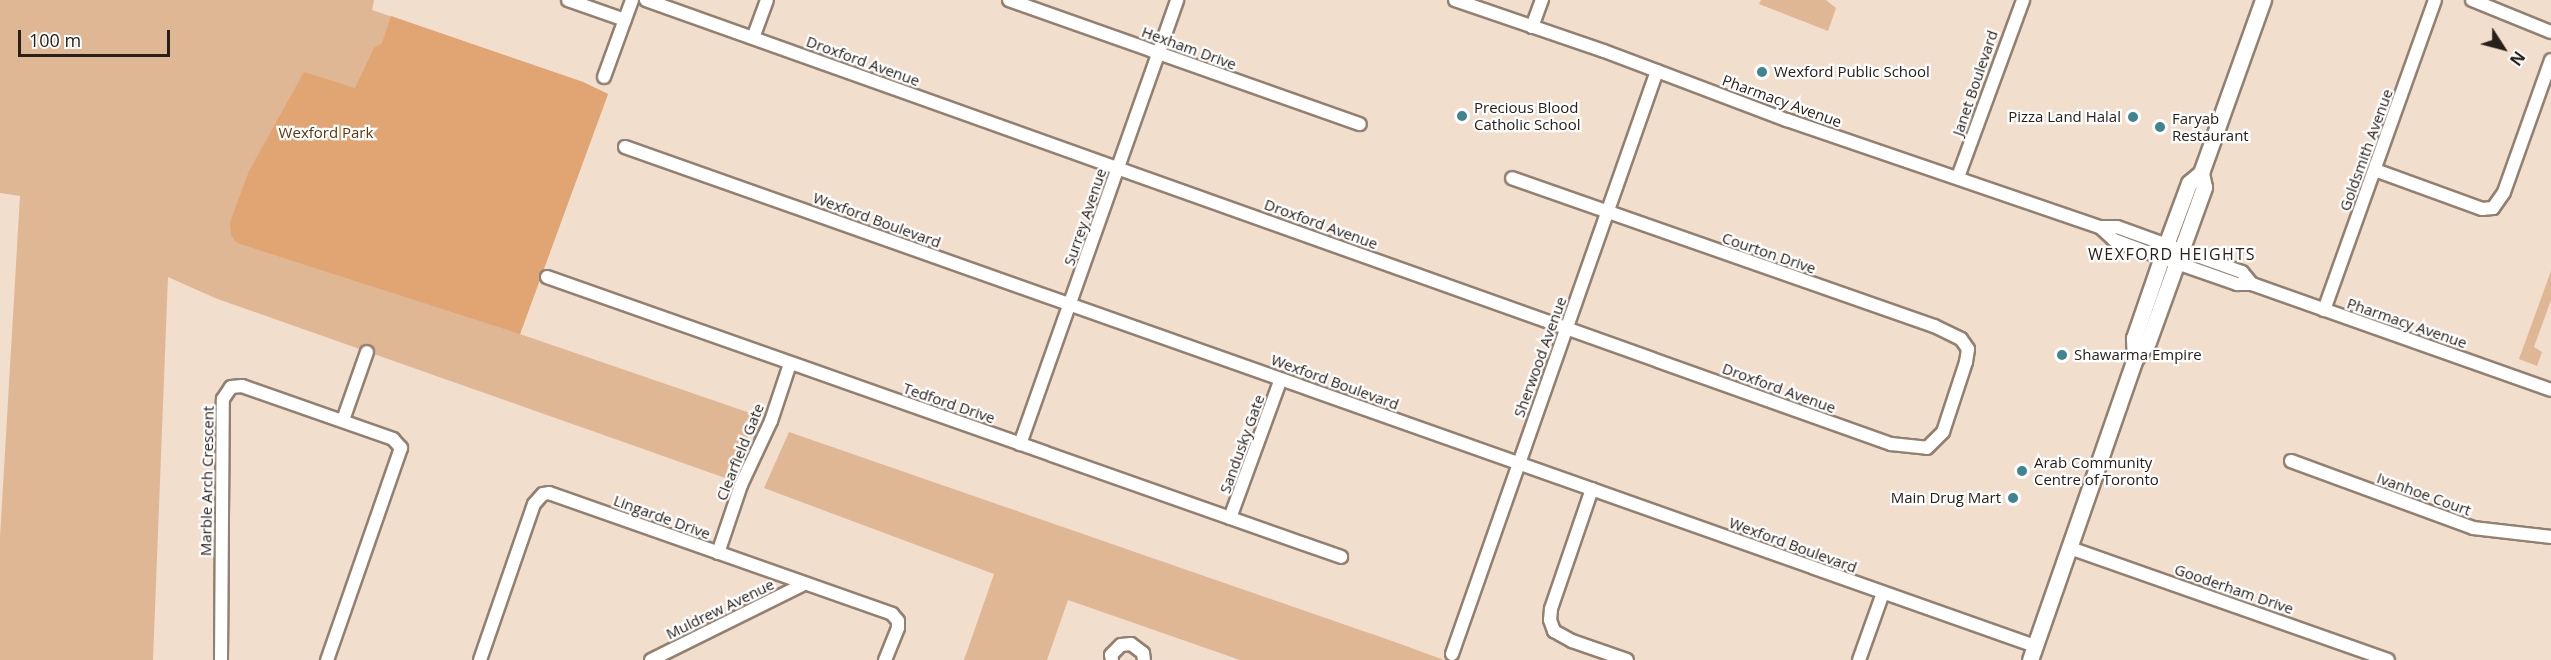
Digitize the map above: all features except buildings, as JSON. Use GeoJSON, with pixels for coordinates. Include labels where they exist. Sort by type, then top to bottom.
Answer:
{"type":"FeatureCollection","features":[{"type":"Feature","properties":{"kind":"main road"},"geometry":{"type":"LineString","coordinates":[[2032,653],[2135,359],[2148,342],[2172,254],[2204,188],[2201,172],[2263,0]]}},
{"type":"Feature","properties":{"kind":"street"},"geometry":{"type":"LineString","coordinates":[[568,0],[625,20]]}},
{"type":"Feature","properties":{"kind":"street"},"geometry":{"type":"LineString","coordinates":[[604,78],[632,0]]}},
{"type":"Feature","properties":{"kind":"street","name":"Droxford Avenue"},"geometry":{"type":"LineString","coordinates":[[646,0],[1891,444],[1927,448],[1943,432],[1956,392]]}},
{"type":"Feature","properties":{"kind":"street"},"geometry":{"type":"LineString","coordinates":[[753,38],[767,0]]}},
{"type":"Feature","properties":{"kind":"street","name":"Hexham Drive"},"geometry":{"type":"LineString","coordinates":[[1009,0],[1360,124]]}},
{"type":"Feature","properties":{"kind":"street","name":"Surrey Avenue"},"geometry":{"type":"LineString","coordinates":[[1020,444],[1177,0]]}},
{"type":"Feature","properties":{"kind":"street","name":"Pharmacy Avenue"},"geometry":{"type":"LineString","coordinates":[[1455,0],[1657,71],[1787,120],[2100,227],[2114,240],[2172,254],[2237,284],[2252,284],[2551,390]]}},
{"type":"Feature","properties":{"kind":"street"},"geometry":{"type":"LineString","coordinates":[[1532,27],[1542,0]]}},
{"type":"Feature","properties":{"kind":"street","name":"Janet Boulevard"},"geometry":{"type":"LineString","coordinates":[[1958,177],[2023,0]]}},
{"type":"Feature","properties":{"kind":"street","name":"Goldsmith Avenue"},"geometry":{"type":"LineString","coordinates":[[2324,310],[2435,0]]}},
{"type":"Feature","properties":{"kind":"street"},"geometry":{"type":"LineString","coordinates":[[2472,0],[2551,32]]}},
{"type":"Feature","properties":{"kind":"street"},"geometry":{"type":"LineString","coordinates":[[2375,170],[2482,209],[2493,208],[2504,192],[2551,60]]}},
{"type":"Feature","properties":{"kind":"street","name":"Sherwood Avenue"},"geometry":{"type":"LineString","coordinates":[[1452,654],[1657,71]]}},
{"type":"Feature","properties":{"kind":"street","name":"Wexford Boulevard"},"geometry":{"type":"LineString","coordinates":[[625,147],[1883,593],[2032,653]]}},
{"type":"Feature","properties":{"kind":"street","name":"Courton Drive"},"geometry":{"type":"LineString","coordinates":[[1512,178],[1934,326],[1961,339],[1968,349],[1956,392]]}},
{"type":"Feature","properties":{"kind":"street","name":"Tedford Drive"},"geometry":{"type":"LineString","coordinates":[[547,277],[1341,557]]}},
{"type":"Feature","properties":{"kind":"street"},"geometry":{"type":"LineString","coordinates":[[343,420],[367,352]]}},
{"type":"Feature","properties":{"kind":"street","name":"Clearfield Gate"},"geometry":{"type":"LineString","coordinates":[[718,553],[741,485],[771,421],[790,364]]}},
{"type":"Feature","properties":{"kind":"street","name":"Sandusky Gate"},"geometry":{"type":"LineString","coordinates":[[1230,518],[1281,379]]}},
{"type":"Feature","properties":{"kind":"street","name":"Marble Arch Crescent"},"geometry":{"type":"LineString","coordinates":[[221,660],[223,399],[231,387],[242,386],[393,439],[401,448],[327,660]]}},
{"type":"Feature","properties":{"kind":"street","name":"Ivanhoe Court"},"geometry":{"type":"LineString","coordinates":[[2291,461],[2474,528],[2551,537]]}},
{"type":"Feature","properties":{"kind":"street"},"geometry":{"type":"LineString","coordinates":[[1592,489],[1551,609],[1550,620],[1554,631],[1572,641],[1627,660]]}},
{"type":"Feature","properties":{"kind":"street","name":"Lingarde Drive"},"geometry":{"type":"LineString","coordinates":[[480,660],[529,516],[534,504],[543,494],[561,496],[802,585],[892,614],[898,621],[898,628],[885,660]]}},
{"type":"Feature","properties":{"kind":"street","name":"Gooderham Drive"},"geometry":{"type":"LineString","coordinates":[[2070,548],[2388,660]]}},
{"type":"Feature","properties":{"kind":"street","name":"Muldrew Avenue"},"geometry":{"type":"LineString","coordinates":[[651,660],[802,585]]}},
{"type":"Feature","properties":{"kind":"street"},"geometry":{"type":"LineString","coordinates":[[1859,660],[1883,593]]}},
{"type":"Feature","properties":{"kind":"street"},"geometry":{"type":"LineString","coordinates":[[1112,660],[1112,655],[1121,645],[1131,644],[1143,653],[1144,660]]}},
{"type":"Feature","properties":{"kind":"green space"},"geometry":{"type":"Polygon","coordinates":[[[0,0],[374,0],[372,10],[583,82],[608,94],[520,334],[756,415],[731,480],[215,298],[168,277],[153,660],[0,660],[0,537],[20,196],[0,193],[0,0]]]}},
{"type":"Feature","properties":{"kind":"green space"},"geometry":{"type":"Polygon","coordinates":[[[1761,0],[1826,0],[1836,8],[1828,31],[1759,4],[1761,0]]]}},
{"type":"Feature","properties":{"kind":"green space","name":"Wexford Park"},"geometry":{"type":"Polygon","coordinates":[[[391,16],[583,82],[608,94],[520,334],[237,243],[231,235],[230,222],[249,171],[304,72],[355,88],[374,48],[382,43],[391,16]]]}},
{"type":"Feature","properties":{"kind":"green space"},"geometry":{"type":"Polygon","coordinates":[[[2551,271],[2551,300],[2534,347],[2542,352],[2537,366],[2519,359],[2551,271]]]}},
{"type":"Feature","properties":{"kind":"green space"},"geometry":{"type":"Polygon","coordinates":[[[789,432],[1444,660],[1240,660],[1068,600],[1047,660],[964,660],[994,574],[764,488],[789,432]]]}},
{"type":"Feature","properties":{"kind":"place","name":"Wexford Public School"},"geometry":{"type":"Point","coordinates":[1762,72]}},
{"type":"Feature","properties":{"kind":"place","name":"Precious Blood Catholic School"},"geometry":{"type":"Point","coordinates":[1462,116]}},
{"type":"Feature","properties":{"kind":"place","name":"Pizza Land Halal"},"geometry":{"type":"Point","coordinates":[2133,117]}},
{"type":"Feature","properties":{"kind":"place","name":"Faryab Restaurant"},"geometry":{"type":"Point","coordinates":[2160,127]}},
{"type":"Feature","properties":{"kind":"place","name":"Shawarma Empire"},"geometry":{"type":"Point","coordinates":[2062,355]}},
{"type":"Feature","properties":{"kind":"place","name":"Arab Community Centre of Toronto"},"geometry":{"type":"Point","coordinates":[2022,471]}},
{"type":"Feature","properties":{"kind":"place","name":"Main Drug Mart"},"geometry":{"type":"Point","coordinates":[2013,498]}},
{"type":"Feature","properties":{"kind":"district","name":"WEXFORD HEIGHTS"},"geometry":{"type":"Point","coordinates":[2172,254]}}]}
